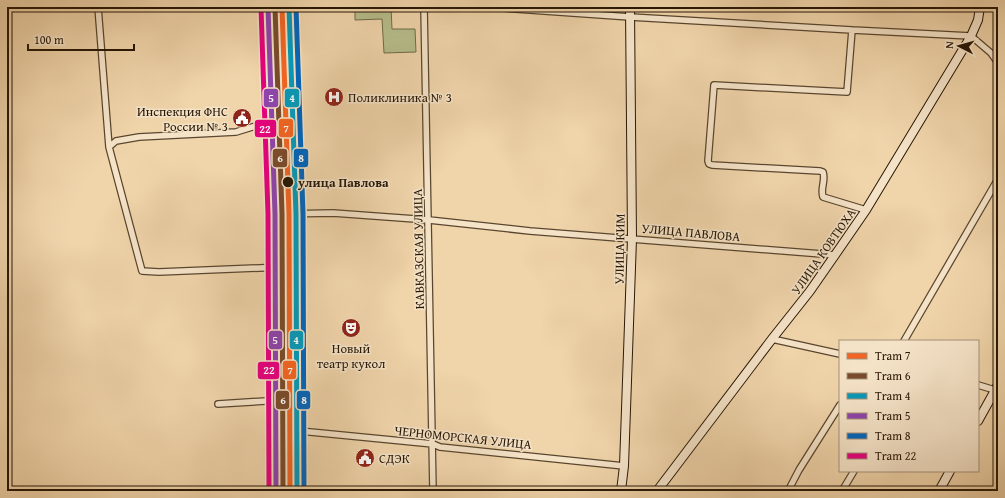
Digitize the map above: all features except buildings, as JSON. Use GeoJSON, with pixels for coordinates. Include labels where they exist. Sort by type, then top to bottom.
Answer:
{"type":"FeatureCollection","features":[{"type":"Feature","properties":{"kind":"main road"},"geometry":{"type":"LineString","coordinates":[[276,7],[282,214],[283,491]]}},
{"type":"Feature","properties":{"kind":"main road"},"geometry":{"type":"LineString","coordinates":[[292,7],[298,214],[301,491]]}},
{"type":"Feature","properties":{"kind":"street"},"geometry":{"type":"LineString","coordinates":[[98,7],[109,147],[142,271],[159,272],[282,267]]}},
{"type":"Feature","properties":{"kind":"street","name":"КАВКАЗСКАЯ УЛИЦА"},"geometry":{"type":"LineString","coordinates":[[424,7],[433,491]]}},
{"type":"Feature","properties":{"kind":"street"},"geometry":{"type":"LineString","coordinates":[[487,7],[630,17],[971,36],[991,53],[998,63]]}},
{"type":"Feature","properties":{"kind":"street","name":"УЛИЦА КИМ"},"geometry":{"type":"LineString","coordinates":[[621,491],[624,466],[632,239],[630,7]]}},
{"type":"Feature","properties":{"kind":"street","name":"УЛИЦА КОВТЮХА"},"geometry":{"type":"LineString","coordinates":[[658,491],[772,339],[810,291],[866,210],[971,36],[978,20],[980,7]]}},
{"type":"Feature","properties":{"kind":"street"},"geometry":{"type":"LineString","coordinates":[[852,30],[847,92],[714,85],[708,161],[709,164],[712,165],[820,170],[824,172],[825,177],[821,193],[822,197],[866,210]]}},
{"type":"Feature","properties":{"kind":"street"},"geometry":{"type":"LineString","coordinates":[[109,147],[116,141],[139,137],[236,132],[262,124],[279,122]]}},
{"type":"Feature","properties":{"kind":"street"},"geometry":{"type":"LineString","coordinates":[[905,340],[998,179]]}},
{"type":"Feature","properties":{"kind":"street","name":"УЛИЦА ПАВЛОВА"},"geometry":{"type":"LineString","coordinates":[[282,214],[333,213],[429,220],[530,231],[835,255]]}},
{"type":"Feature","properties":{"kind":"street"},"geometry":{"type":"LineString","coordinates":[[772,339],[839,354]]}},
{"type":"Feature","properties":{"kind":"street"},"geometry":{"type":"LineString","coordinates":[[979,384],[997,388],[979,419]]}},
{"type":"Feature","properties":{"kind":"street"},"geometry":{"type":"LineString","coordinates":[[218,404],[282,400]]}},
{"type":"Feature","properties":{"kind":"street"},"geometry":{"type":"LineString","coordinates":[[788,491],[799,470],[839,408]]}},
{"type":"Feature","properties":{"kind":"street","name":"ЧЕРНОМОРСКАЯ УЛИЦА"},"geometry":{"type":"LineString","coordinates":[[300,431],[433,444],[440,447],[624,466]]}},
{"type":"Feature","properties":{"kind":"street"},"geometry":{"type":"LineString","coordinates":[[842,491],[853,472]]}},
{"type":"Feature","properties":{"kind":"street"},"geometry":{"type":"LineString","coordinates":[[939,491],[949,472]]}},
{"type":"Feature","properties":{"kind":"green space"},"geometry":{"type":"Polygon","coordinates":[[[355,7],[391,7],[392,29],[415,29],[416,52],[384,53],[382,19],[355,20],[355,7]]]}},
{"type":"Feature","properties":{"kind":"tram line","name":"5"},"geometry":{"type":"LineString","coordinates":[[268,7],[275,214],[276,491]]}},
{"type":"Feature","properties":{"kind":"tram line","name":"6"},"geometry":{"type":"LineString","coordinates":[[275,7],[282,214],[283,491]]}},
{"type":"Feature","properties":{"kind":"tram line","name":"7"},"geometry":{"type":"LineString","coordinates":[[282,7],[289,214],[290,491]]}},
{"type":"Feature","properties":{"kind":"tram line","name":"4"},"geometry":{"type":"LineString","coordinates":[[289,7],[296,214],[297,491]]}},
{"type":"Feature","properties":{"kind":"tram line","name":"8"},"geometry":{"type":"LineString","coordinates":[[296,7],[303,214],[304,491]]}},
{"type":"Feature","properties":{"kind":"tram line","name":"22"},"geometry":{"type":"LineString","coordinates":[[261,8],[268,214],[269,491]]}},
{"type":"Feature","properties":{"kind":"place","name":"Поликлиника № 3"},"geometry":{"type":"Point","coordinates":[334,97]}},
{"type":"Feature","properties":{"kind":"place","name":"Инспекция ФНС России № 3"},"geometry":{"type":"Point","coordinates":[242,118]}},
{"type":"Feature","properties":{"kind":"place","name":"улица Павлова"},"geometry":{"type":"Point","coordinates":[288,182]}},
{"type":"Feature","properties":{"kind":"place","name":"Новый театр кукол"},"geometry":{"type":"Point","coordinates":[351,328]}},
{"type":"Feature","properties":{"kind":"place","name":"СДЭК"},"geometry":{"type":"Point","coordinates":[365,458]}}]}
